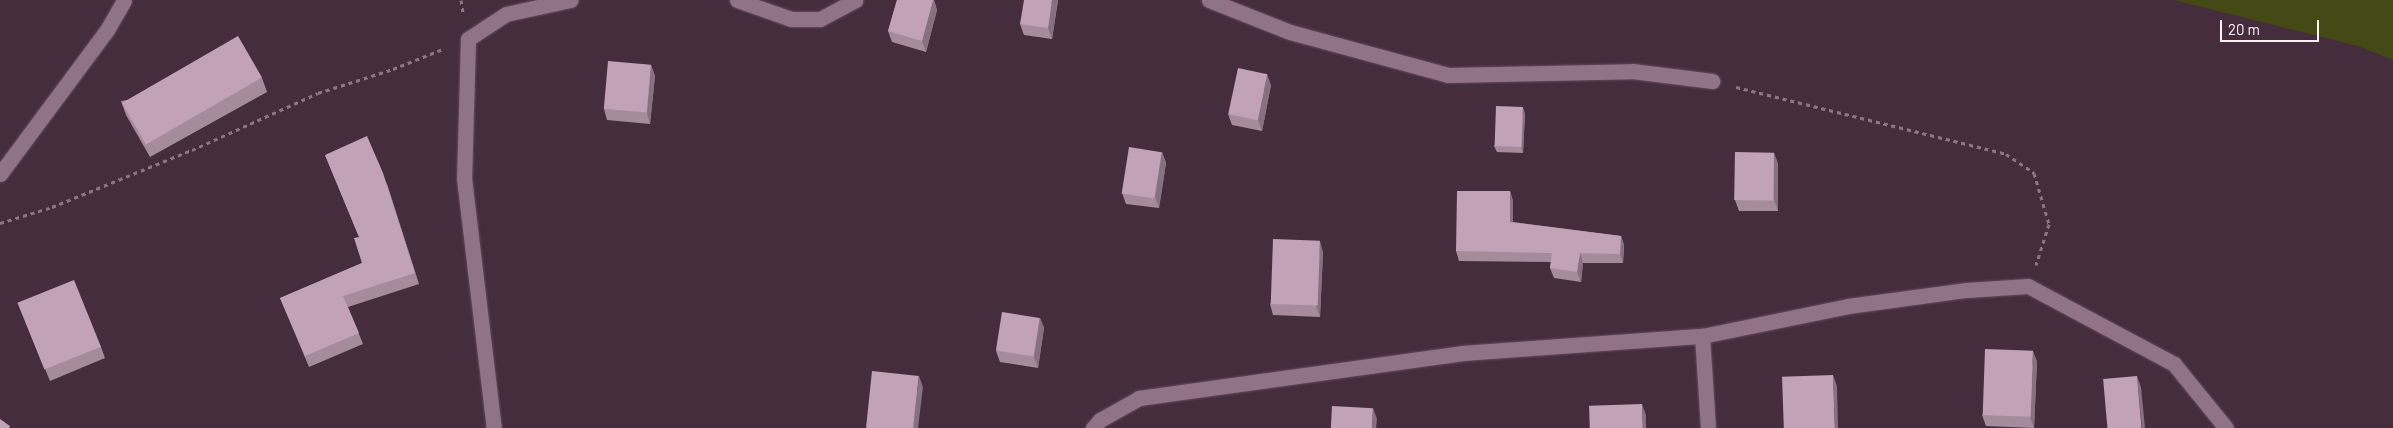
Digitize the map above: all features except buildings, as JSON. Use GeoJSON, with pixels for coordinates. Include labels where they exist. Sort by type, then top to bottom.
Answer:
{"type":"FeatureCollection","features":[{"type":"Feature","properties":{"kind":"street"},"geometry":{"type":"LineString","coordinates":[[0,174],[107,30],[124,0]]}},
{"type":"Feature","properties":{"kind":"street"},"geometry":{"type":"LineString","coordinates":[[494,428],[464,178],[468,39],[506,14],[570,0]]}},
{"type":"Feature","properties":{"kind":"street"},"geometry":{"type":"LineString","coordinates":[[737,0],[791,18],[820,19],[855,0]]}},
{"type":"Feature","properties":{"kind":"street"},"geometry":{"type":"LineString","coordinates":[[1209,0],[1290,32],[1448,75],[1632,71],[1712,81]]}},
{"type":"Feature","properties":{"kind":"street"},"geometry":{"type":"LineString","coordinates":[[1093,428],[1100,420],[1139,398],[1463,353],[1702,336],[1848,306],[1967,290],[2028,286],[2174,364],[2226,428]]}},
{"type":"Feature","properties":{"kind":"street"},"geometry":{"type":"LineString","coordinates":[[1702,336],[1708,428]]}},
{"type":"Feature","properties":{"kind":"path"},"geometry":{"type":"LineString","coordinates":[[0,223],[52,207],[192,150],[318,92],[393,69],[468,39]]}},
{"type":"Feature","properties":{"kind":"path"},"geometry":{"type":"LineString","coordinates":[[1712,81],[2006,154],[2034,173],[2050,224],[2028,286]]}},
{"type":"Feature","properties":{"kind":"green space"},"geometry":{"type":"Polygon","coordinates":[[[2174,0],[2393,0],[2393,60],[2358,46],[2174,0]]]}}]}
